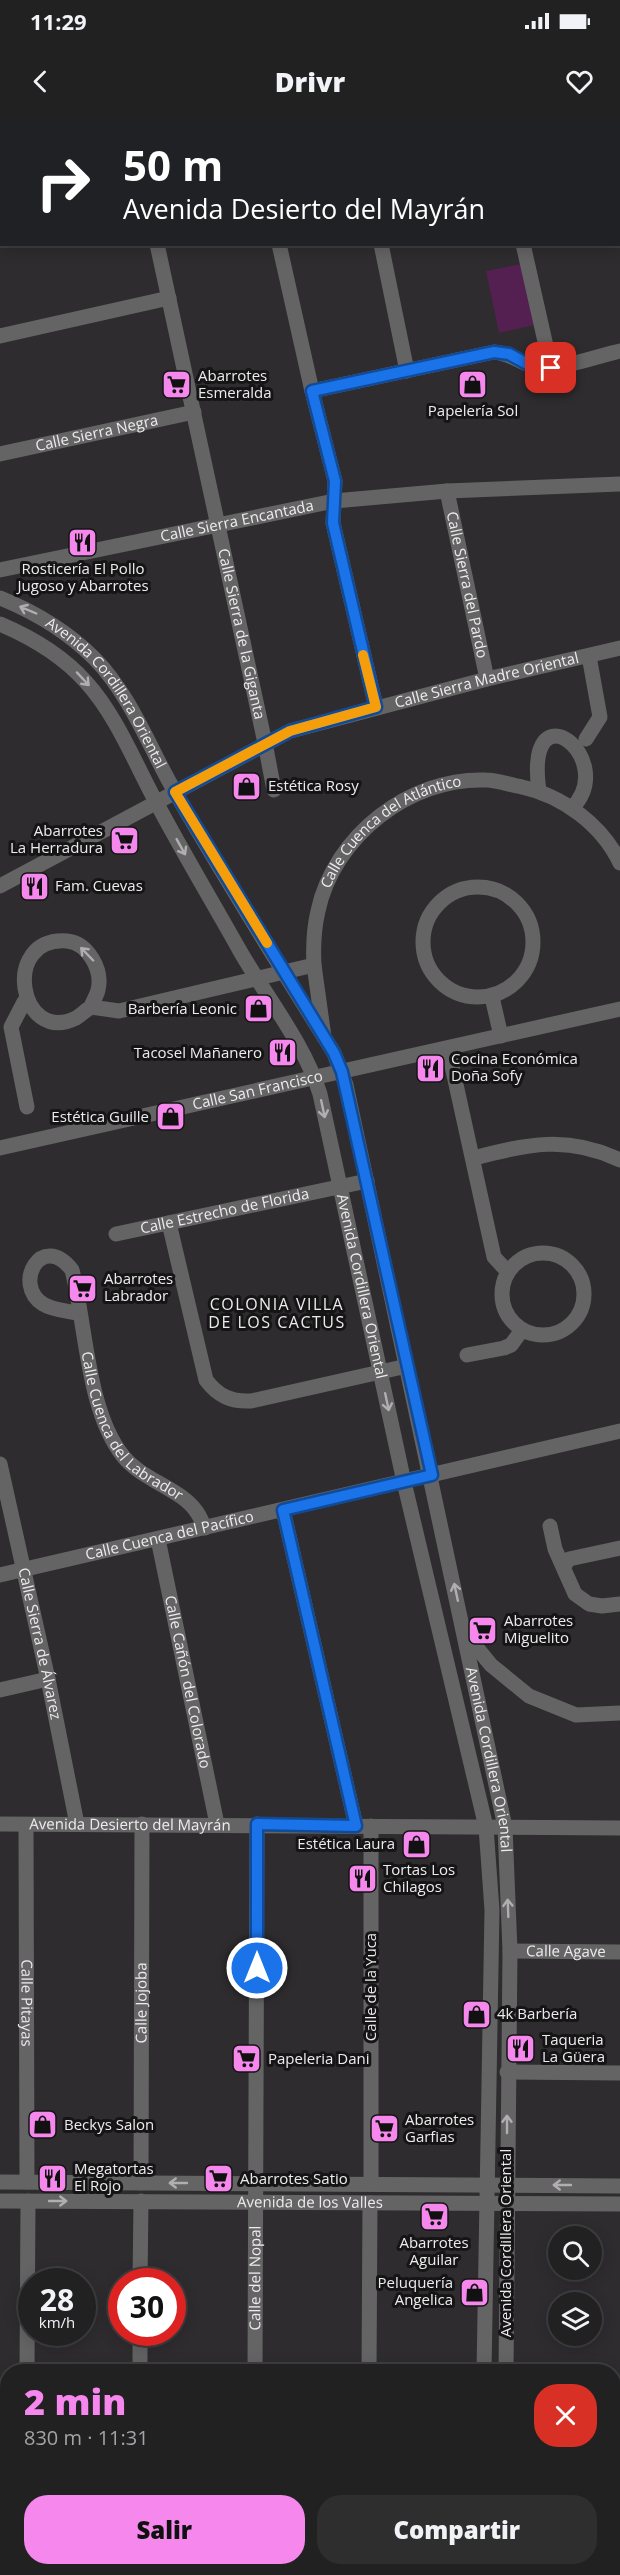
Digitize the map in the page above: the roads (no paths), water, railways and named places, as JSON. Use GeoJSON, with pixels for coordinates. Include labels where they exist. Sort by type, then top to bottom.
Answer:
{"type":"FeatureCollection","features":[{"type":"Feature","properties":{"kind":"street","name":"Calle Sierra de la Giganta"},"geometry":{"type":"LineString","coordinates":[[157,246],[266,743],[274,790]]}},
{"type":"Feature","properties":{"kind":"street"},"geometry":{"type":"LineString","coordinates":[[279,246],[335,481],[333,523],[376,707]]}},
{"type":"Feature","properties":{"kind":"street"},"geometry":{"type":"LineString","coordinates":[[381,246],[407,371]]}},
{"type":"Feature","properties":{"kind":"street"},"geometry":{"type":"LineString","coordinates":[[523,246],[551,368]]}},
{"type":"Feature","properties":{"kind":"street"},"geometry":{"type":"LineString","coordinates":[[0,336],[169,298]]}},
{"type":"Feature","properties":{"kind":"street"},"geometry":{"type":"LineString","coordinates":[[312,391],[494,352],[509,354],[531,366],[551,368],[620,351]]}},
{"type":"Feature","properties":{"kind":"street","name":"Calle Sierra Negra"},"geometry":{"type":"LineString","coordinates":[[0,454],[194,412]]}},
{"type":"Feature","properties":{"kind":"street","name":"Calle Sierra Encantada"},"geometry":{"type":"LineString","coordinates":[[0,570],[334,501],[447,491],[620,484]]}},
{"type":"Feature","properties":{"kind":"street","name":"Calle Sierra del Pardo"},"geometry":{"type":"LineString","coordinates":[[447,491],[488,679]]}},
{"type":"Feature","properties":{"kind":"street","name":"Avenida Cordillera Oriental"},"geometry":{"type":"LineString","coordinates":[[0,598],[37,614],[67,633],[97,661],[124,698],[175,792],[324,1037],[342,1072],[432,1475],[505,1827],[510,1951],[507,2072],[506,2364]]}},
{"type":"Feature","properties":{"kind":"street","name":"Avenida Cordillera Oriental"},"geometry":{"type":"LineString","coordinates":[[0,624],[34,639],[64,660],[87,683],[110,715],[156,802],[315,1078],[404,1482],[486,1827],[492,1910],[483,2364]]}},
{"type":"Feature","properties":{"kind":"street","name":"Calle Sierra Madre Oriental"},"geometry":{"type":"LineString","coordinates":[[0,886],[290,731],[315,722],[620,648]]}},
{"type":"Feature","properties":{"kind":"street"},"geometry":{"type":"LineString","coordinates":[[539,791],[538,760],[545,747],[557,738],[571,735],[591,743],[600,717],[589,656]]}},
{"type":"Feature","properties":{"kind":"street","name":"Calle Cuenca del Atlántico"},"geometry":{"type":"LineString","coordinates":[[324,1037],[313,950],[318,910],[331,874],[355,840],[386,810],[414,794],[454,782],[487,780],[539,791],[572,808],[595,828],[620,863]]}},
{"type":"Feature","properties":{"kind":"street"},"geometry":{"type":"LineString","coordinates":[[572,808],[589,800],[600,789]]}},
{"type":"Feature","properties":{"kind":"street"},"geometry":{"type":"LineString","coordinates":[[485,887],[506,894],[522,909],[532,928],[533,950],[526,971],[511,987],[492,997],[470,998],[450,991],[434,976],[424,957],[422,935],[430,914],[444,898],[464,888],[485,887]]}},
{"type":"Feature","properties":{"kind":"street"},"geometry":{"type":"LineString","coordinates":[[52,940],[71,942],[88,952],[98,969],[99,989],[91,1006],[75,1018],[56,1022],[38,1016],[24,1002],[18,983],[22,964],[34,948],[52,940]]}},
{"type":"Feature","properties":{"kind":"street"},"geometry":{"type":"LineString","coordinates":[[91,1006],[119,1011],[314,965]]}},
{"type":"Feature","properties":{"kind":"street"},"geometry":{"type":"LineString","coordinates":[[492,997],[501,1036]]}},
{"type":"Feature","properties":{"kind":"street"},"geometry":{"type":"LineString","coordinates":[[24,1002],[11,1027],[27,1107]]}},
{"type":"Feature","properties":{"kind":"street","name":"Calle San Francisco"},"geometry":{"type":"LineString","coordinates":[[0,1148],[620,1009]]}},
{"type":"Feature","properties":{"kind":"street"},"geometry":{"type":"LineString","coordinates":[[448,1048],[494,1257],[508,1272]]}},
{"type":"Feature","properties":{"kind":"street"},"geometry":{"type":"LineString","coordinates":[[474,1158],[526,1145],[569,1144],[603,1152],[620,1160]]}},
{"type":"Feature","properties":{"kind":"street","name":"Calle Estrecho de Florida"},"geometry":{"type":"LineString","coordinates":[[116,1234],[367,1181]]}},
{"type":"Feature","properties":{"kind":"street"},"geometry":{"type":"LineString","coordinates":[[168,1223],[206,1380],[213,1390],[225,1398],[238,1402],[251,1401],[407,1366]]}},
{"type":"Feature","properties":{"kind":"street"},"geometry":{"type":"LineString","coordinates":[[549,1252],[564,1258],[576,1269],[583,1284],[584,1300],[579,1315],[568,1327],[554,1334],[537,1335],[522,1330],[510,1318],[503,1304],[502,1288],[508,1272],[519,1260],[533,1253],[549,1252]]}},
{"type":"Feature","properties":{"kind":"street","name":"Calle Cuenca del Labrador"},"geometry":{"type":"LineString","coordinates":[[80,1314],[99,1407],[108,1433],[123,1456],[141,1473],[196,1510],[205,1528]]}},
{"type":"Feature","properties":{"kind":"street"},"geometry":{"type":"LineString","coordinates":[[467,1355],[511,1345],[522,1330]]}},
{"type":"Feature","properties":{"kind":"street","name":"Calle Cuenca del Pacífico"},"geometry":{"type":"LineString","coordinates":[[0,1575],[620,1431]]}},
{"type":"Feature","properties":{"kind":"street","name":"Calle Sierra de Álvarez"},"geometry":{"type":"LineString","coordinates":[[0,1464],[48,1679],[77,1824]]}},
{"type":"Feature","properties":{"kind":"street"},"geometry":{"type":"LineString","coordinates":[[283,1510],[363,1826]]}},
{"type":"Feature","properties":{"kind":"street"},"geometry":{"type":"LineString","coordinates":[[550,1526],[555,1549],[575,1594],[589,1604],[602,1606],[620,1604]]}},
{"type":"Feature","properties":{"kind":"street","name":"Calle Cañón del Colorado"},"geometry":{"type":"LineString","coordinates":[[158,1539],[217,1824]]}},
{"type":"Feature","properties":{"kind":"street"},"geometry":{"type":"LineString","coordinates":[[564,1566],[569,1559],[620,1548]]}},
{"type":"Feature","properties":{"kind":"street"},"geometry":{"type":"LineString","coordinates":[[464,1632],[491,1665],[529,1696],[576,1715],[620,1713]]}},
{"type":"Feature","properties":{"kind":"street"},"geometry":{"type":"LineString","coordinates":[[0,1690],[48,1679]]}},
{"type":"Feature","properties":{"kind":"street","name":"Avenida Desierto del Mayrán"},"geometry":{"type":"LineString","coordinates":[[0,1824],[620,1828]]}},
{"type":"Feature","properties":{"kind":"street","name":"Calle Jojoba"},"geometry":{"type":"LineString","coordinates":[[141,2183],[142,1824]]}},
{"type":"Feature","properties":{"kind":"street","name":"Calle del Nopal"},"geometry":{"type":"LineString","coordinates":[[255,2364],[257,1824]]}},
{"type":"Feature","properties":{"kind":"street","name":"Calle Pitayas"},"geometry":{"type":"LineString","coordinates":[[26,1825],[27,2182]]}},
{"type":"Feature","properties":{"kind":"street","name":"Calle de la Yuca"},"geometry":{"type":"LineString","coordinates":[[363,1826],[371,2184]]}},
{"type":"Feature","properties":{"kind":"street","name":"Calle Agave"},"geometry":{"type":"LineString","coordinates":[[510,1951],[620,1952]]}},
{"type":"Feature","properties":{"kind":"street"},"geometry":{"type":"LineString","coordinates":[[507,2072],[620,2073]]}},
{"type":"Feature","properties":{"kind":"street","name":"Avenida de los Valles"},"geometry":{"type":"LineString","coordinates":[[0,2182],[620,2186]]}},
{"type":"Feature","properties":{"kind":"street","name":"Avenida de los Valles"},"geometry":{"type":"LineString","coordinates":[[0,2201],[620,2204]]}},
{"type":"Feature","properties":{"kind":"street"},"geometry":{"type":"LineString","coordinates":[[27,2364],[28,2201]]}},
{"type":"Feature","properties":{"kind":"street"},"geometry":{"type":"LineString","coordinates":[[140,2268],[141,2202]]}},
{"type":"Feature","properties":{"kind":"street"},"geometry":{"type":"LineString","coordinates":[[369,2364],[370,2203]]}},
{"type":"Feature","properties":{"kind":"street"},"geometry":{"type":"LineString","coordinates":[[140,2346],[140,2364]]}},
{"type":"Feature","properties":{"kind":"place","name":"Papelería Sol"},"geometry":{"type":"Point","coordinates":[473,384]}},
{"type":"Feature","properties":{"kind":"place","name":"Abarrotes Esmeralda"},"geometry":{"type":"Point","coordinates":[177,385]}},
{"type":"Feature","properties":{"kind":"place","name":"Rosticería El Pollo Jugoso y Abarrotes"},"geometry":{"type":"Point","coordinates":[83,542]}},
{"type":"Feature","properties":{"kind":"place","name":"Estética Rosy"},"geometry":{"type":"Point","coordinates":[247,786]}},
{"type":"Feature","properties":{"kind":"place","name":"Abarrotes La Herradura"},"geometry":{"type":"Point","coordinates":[124,840]}},
{"type":"Feature","properties":{"kind":"place","name":"Fam. Cuevas"},"geometry":{"type":"Point","coordinates":[34,886]}},
{"type":"Feature","properties":{"kind":"place","name":"Barbería Leonic"},"geometry":{"type":"Point","coordinates":[258,1009]}},
{"type":"Feature","properties":{"kind":"place","name":"Tacosel Mañanero"},"geometry":{"type":"Point","coordinates":[283,1053]}},
{"type":"Feature","properties":{"kind":"place","name":"Cocina Económica Doña Sofy"},"geometry":{"type":"Point","coordinates":[430,1068]}},
{"type":"Feature","properties":{"kind":"place","name":"Estética Guille"},"geometry":{"type":"Point","coordinates":[170,1117]}},
{"type":"Feature","properties":{"kind":"place","name":"Abarrotes Labrador"},"geometry":{"type":"Point","coordinates":[83,1288]}},
{"type":"Feature","properties":{"kind":"place","name":"Abarrotes Miguelito"},"geometry":{"type":"Point","coordinates":[483,1630]}},
{"type":"Feature","properties":{"kind":"place","name":"Estética Laura"},"geometry":{"type":"Point","coordinates":[416,1844]}},
{"type":"Feature","properties":{"kind":"place","name":"Tortas Los Chilagos"},"geometry":{"type":"Point","coordinates":[362,1879]}},
{"type":"Feature","properties":{"kind":"place","name":"4k Barbería"},"geometry":{"type":"Point","coordinates":[476,2014]}},
{"type":"Feature","properties":{"kind":"place","name":"Taqueria La Güera"},"geometry":{"type":"Point","coordinates":[521,2049]}},
{"type":"Feature","properties":{"kind":"place","name":"Papeleria Dani"},"geometry":{"type":"Point","coordinates":[247,2059]}},
{"type":"Feature","properties":{"kind":"place","name":"Beckys Salon"},"geometry":{"type":"Point","coordinates":[43,2125]}},
{"type":"Feature","properties":{"kind":"place","name":"Abarrotes Garfias"},"geometry":{"type":"Point","coordinates":[384,2129]}},
{"type":"Feature","properties":{"kind":"place","name":"Megatortas El Rojo"},"geometry":{"type":"Point","coordinates":[53,2178]}},
{"type":"Feature","properties":{"kind":"place","name":"Abarrotes Satio"},"geometry":{"type":"Point","coordinates":[219,2179]}},
{"type":"Feature","properties":{"kind":"place","name":"Abarrotes Aguilar"},"geometry":{"type":"Point","coordinates":[434,2216]}},
{"type":"Feature","properties":{"kind":"place","name":"Peluquería Angelica"},"geometry":{"type":"Point","coordinates":[474,2292]}},
{"type":"Feature","properties":{"kind":"district","name":"COLONIA VILLA DE LOS CACTUS"},"geometry":{"type":"Point","coordinates":[277,1313]}}]}
